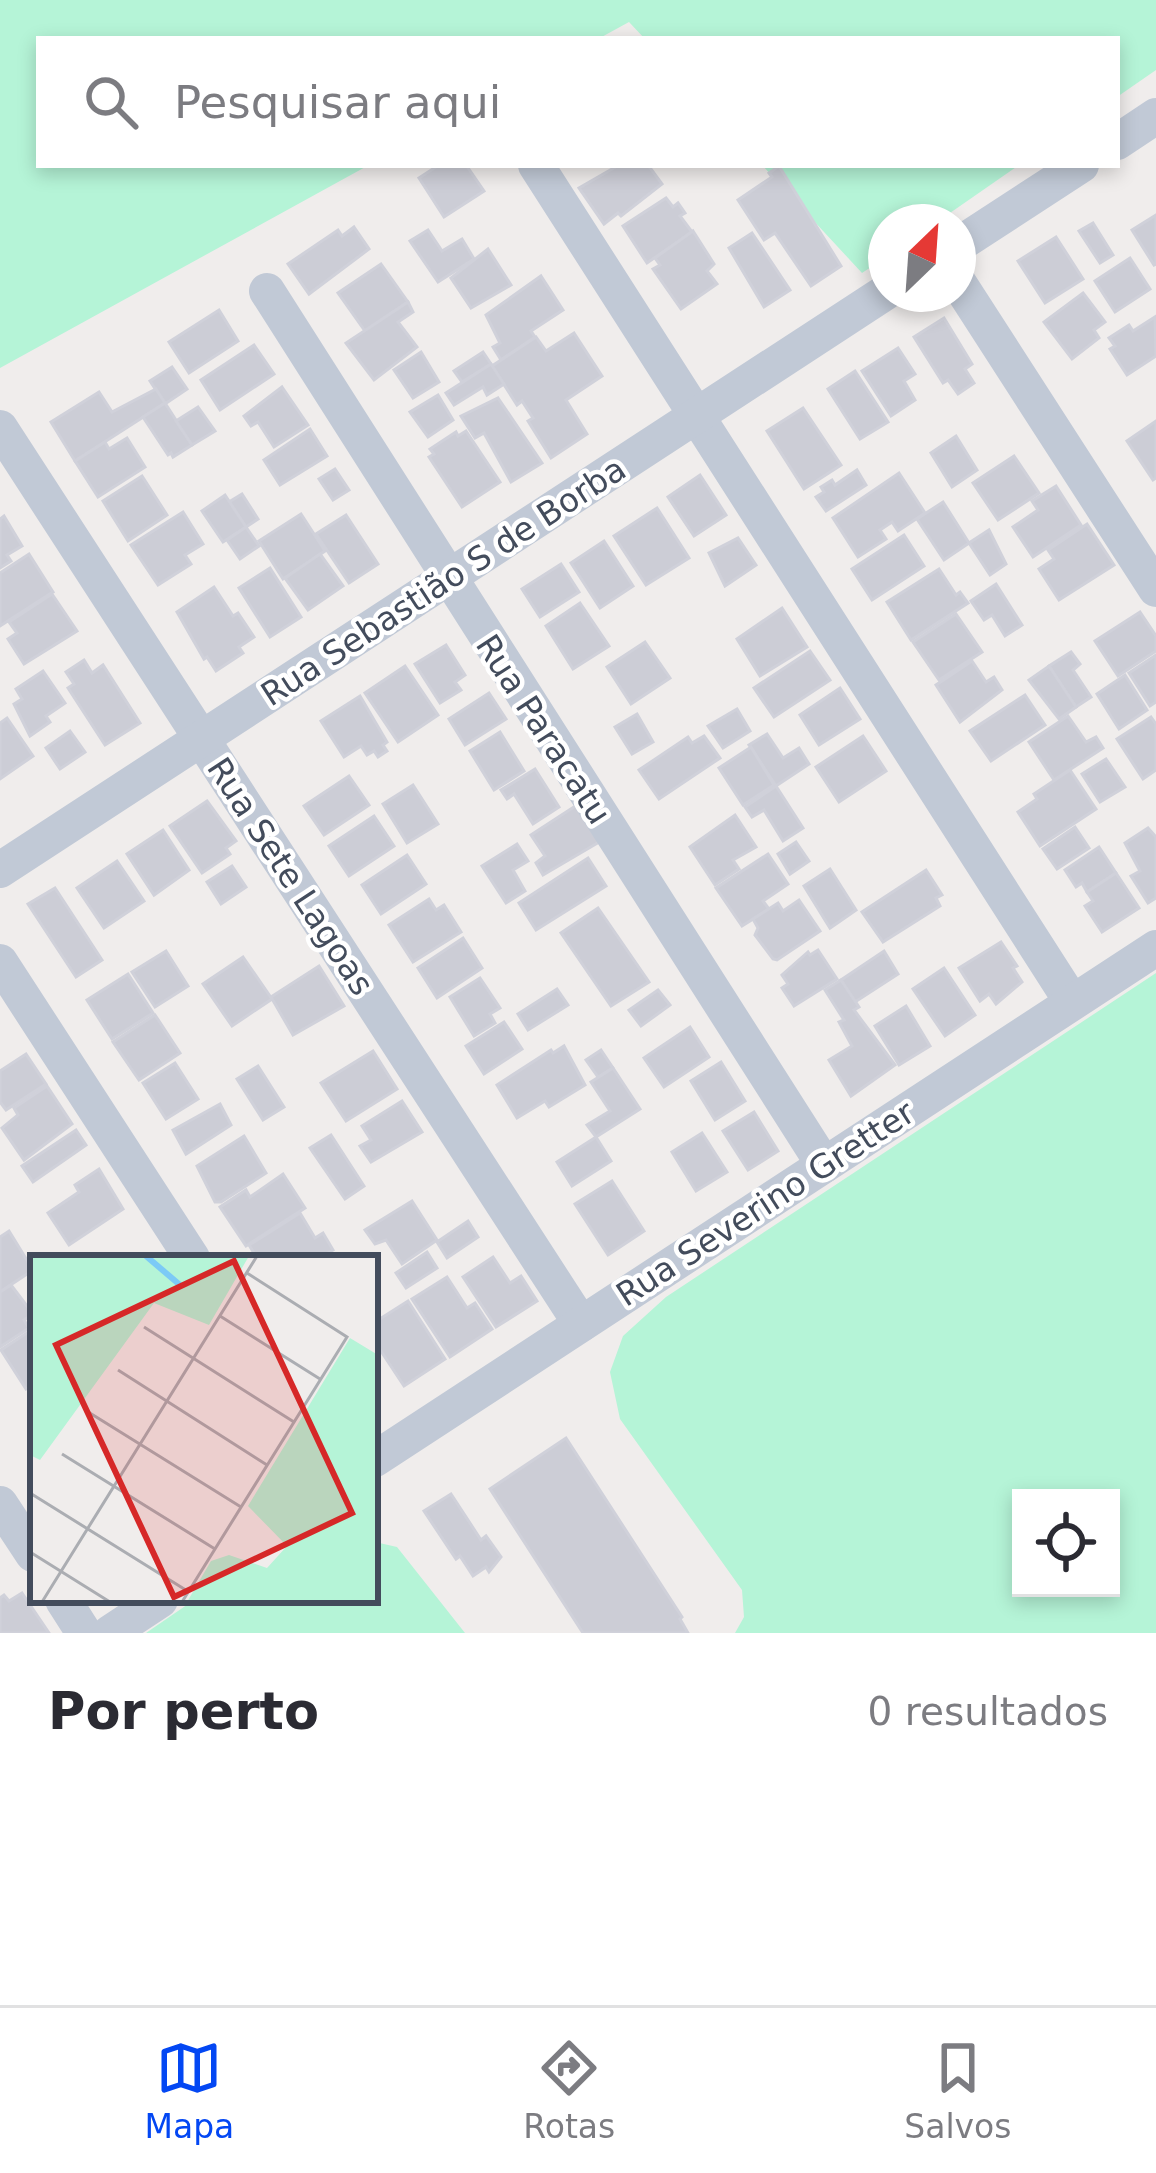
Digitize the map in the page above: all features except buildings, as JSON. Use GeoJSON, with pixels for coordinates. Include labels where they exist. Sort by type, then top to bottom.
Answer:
{"type":"FeatureCollection","features":[{"type":"Feature","properties":{"kind":"street"},"geometry":{"type":"LineString","coordinates":[[1120,140],[1156,116]]}},
{"type":"Feature","properties":{"kind":"street"},"geometry":{"type":"LineString","coordinates":[[538,168],[1072,1002]]}},
{"type":"Feature","properties":{"kind":"street"},"geometry":{"type":"LineString","coordinates":[[976,233],[1076,168]]}},
{"type":"Feature","properties":{"kind":"street","name":"Rua Paracatu"},"geometry":{"type":"LineString","coordinates":[[268,291],[824,1165]]}},
{"type":"Feature","properties":{"kind":"street","name":"Rua Sebastião S de Borba"},"geometry":{"type":"LineString","coordinates":[[0,871],[868,304]]}},
{"type":"Feature","properties":{"kind":"street"},"geometry":{"type":"LineString","coordinates":[[976,310],[1156,589]]}},
{"type":"Feature","properties":{"kind":"street","name":"Rua Sete Lagoas"},"geometry":{"type":"LineString","coordinates":[[0,428],[581,1324]]}},
{"type":"Feature","properties":{"kind":"street","name":"Rua Severino Gretter"},"geometry":{"type":"LineString","coordinates":[[378,1457],[1156,948]]}},
{"type":"Feature","properties":{"kind":"street"},"geometry":{"type":"LineString","coordinates":[[0,962],[191,1255]]}},
{"type":"Feature","properties":{"kind":"street"},"geometry":{"type":"LineString","coordinates":[[0,1504],[30,1549]]}},
{"type":"Feature","properties":{"kind":"street"},"geometry":{"type":"LineString","coordinates":[[65,1603],[84,1633]]}},
{"type":"Feature","properties":{"kind":"street"},"geometry":{"type":"LineString","coordinates":[[110,1633],[155,1603]]}},
{"type":"Feature","properties":{"kind":"green space"},"geometry":{"type":"Polygon","coordinates":[[[0,0],[1156,0],[1156,70],[1120,95],[1120,36],[642,36],[629,22],[603,36],[36,36],[36,168],[364,168],[0,368],[0,0]]]}},
{"type":"Feature","properties":{"kind":"green space"},"geometry":{"type":"Polygon","coordinates":[[[765,168],[1015,168],[963,204],[868,204],[868,269],[862,273],[765,168]]]}},
{"type":"Feature","properties":{"kind":"green space"},"geometry":{"type":"Polygon","coordinates":[[[1156,973],[1156,1633],[735,1633],[744,1617],[742,1590],[620,1419],[610,1372],[623,1336],[666,1297],[1156,973]]]}},
{"type":"Feature","properties":{"kind":"green space"},"geometry":{"type":"Polygon","coordinates":[[[378,1543],[397,1547],[465,1633],[146,1633],[190,1603],[378,1603],[378,1543]]]}}]}
